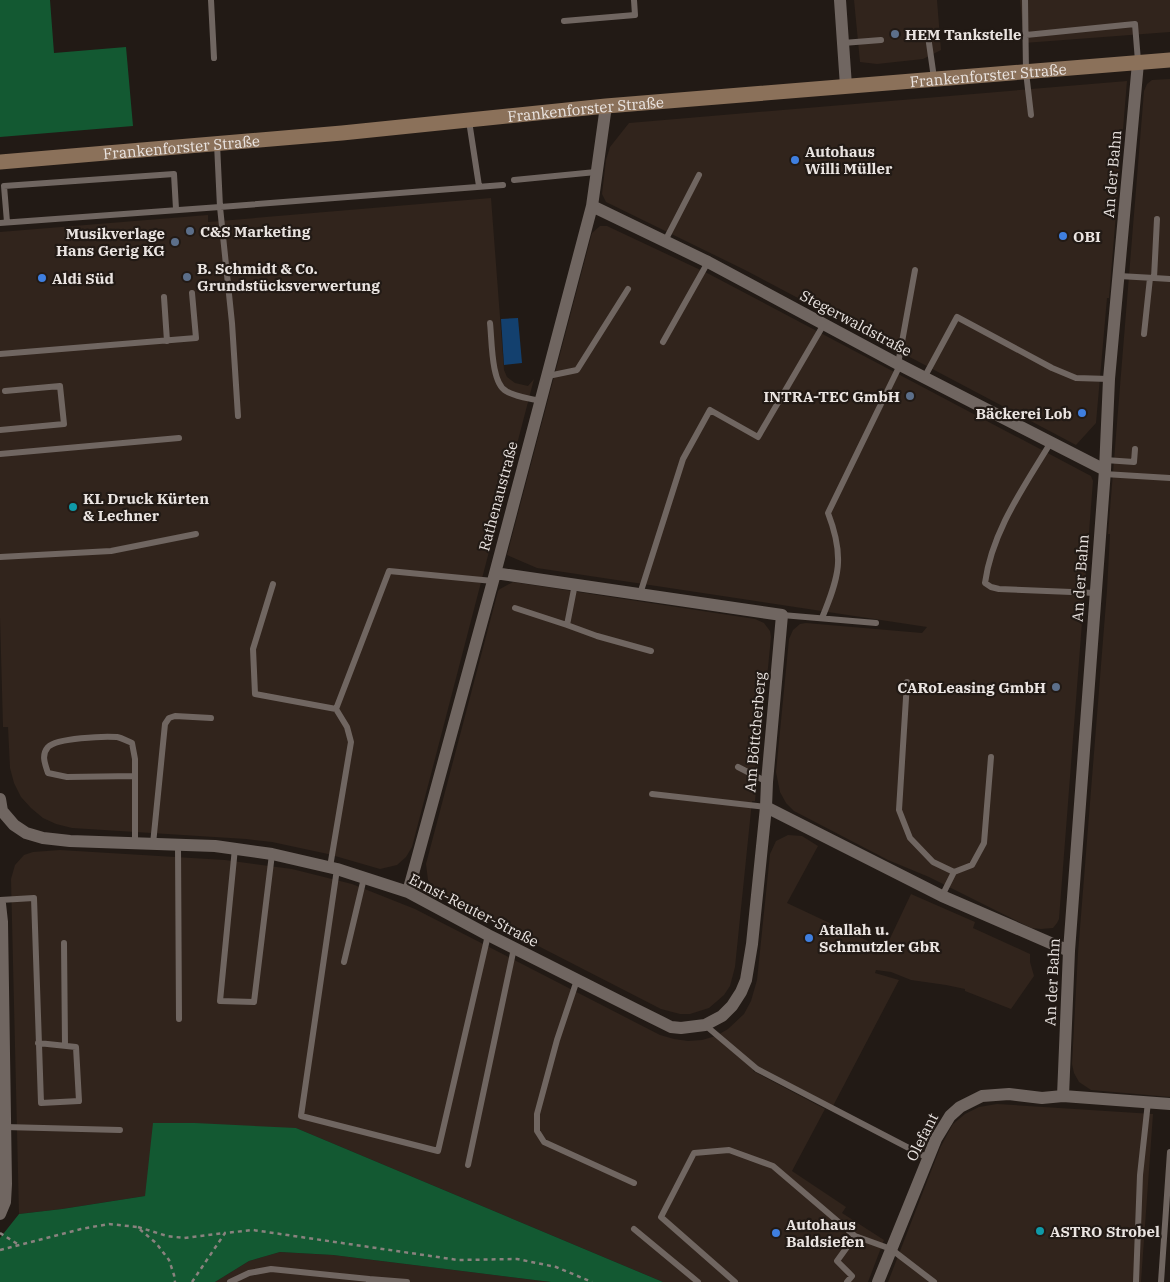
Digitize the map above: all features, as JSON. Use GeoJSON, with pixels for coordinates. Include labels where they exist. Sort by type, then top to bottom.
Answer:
{"type":"FeatureCollection","features":[{"type":"Feature","properties":{"kind":"main road","name":"Frankenforster Straße"},"geometry":{"type":"LineString","coordinates":[[0,162],[217,144],[606,106],[1170,60]]}},
{"type":"Feature","properties":{"kind":"street"},"geometry":{"type":"LineString","coordinates":[[840,0],[846,86]]}},
{"type":"Feature","properties":{"kind":"street","name":"An der Bahn"},"geometry":{"type":"LineString","coordinates":[[1063,1096],[1069,951],[1105,468],[1109,379],[1138,63]]}},
{"type":"Feature","properties":{"kind":"street","name":"Rathenaustraße"},"geometry":{"type":"LineString","coordinates":[[408,892],[592,206],[606,106]]}},
{"type":"Feature","properties":{"kind":"street","name":"Stegerwaldstraße"},"geometry":{"type":"LineString","coordinates":[[592,206],[708,262],[924,378],[1105,468]]}},
{"type":"Feature","properties":{"kind":"street"},"geometry":{"type":"LineString","coordinates":[[494,577],[575,584],[782,615]]}},
{"type":"Feature","properties":{"kind":"street","name":"Am Böttcherberg"},"geometry":{"type":"LineString","coordinates":[[782,615],[766,807],[942,896],[1028,935],[1069,951]]}},
{"type":"Feature","properties":{"kind":"street","name":"Ernst-Reuter-Straße"},"geometry":{"type":"LineString","coordinates":[[1,808],[14,825],[26,833],[43,838],[70,841],[235,848],[334,868],[408,892],[488,935],[671,1026],[694,1028],[705,1025],[722,1016],[732,1006],[746,980],[752,944],[766,807]]}},
{"type":"Feature","properties":{"kind":"street"},"geometry":{"type":"LineString","coordinates":[[0,904],[6,1184],[4,1202],[0,1214]]}},
{"type":"Feature","properties":{"kind":"street","name":"Olefant"},"geometry":{"type":"LineString","coordinates":[[878,1282],[928,1158],[943,1126],[950,1116],[969,1102],[982,1096],[1009,1094],[1042,1098],[1063,1096],[1170,1104]]}},
{"type":"Feature","properties":{"kind":"lane"},"geometry":{"type":"LineString","coordinates":[[211,0],[214,58]]}},
{"type":"Feature","properties":{"kind":"lane"},"geometry":{"type":"LineString","coordinates":[[564,21],[635,15],[634,0]]}},
{"type":"Feature","properties":{"kind":"lane"},"geometry":{"type":"LineString","coordinates":[[1025,0],[1026,72],[1031,115]]}},
{"type":"Feature","properties":{"kind":"lane"},"geometry":{"type":"LineString","coordinates":[[1026,34],[1135,24],[1138,63]]}},
{"type":"Feature","properties":{"kind":"lane"},"geometry":{"type":"LineString","coordinates":[[911,37],[928,36],[934,78]]}},
{"type":"Feature","properties":{"kind":"lane"},"geometry":{"type":"LineString","coordinates":[[843,43],[881,40]]}},
{"type":"Feature","properties":{"kind":"lane"},"geometry":{"type":"LineString","coordinates":[[469,120],[479,186]]}},
{"type":"Feature","properties":{"kind":"lane"},"geometry":{"type":"LineString","coordinates":[[217,144],[220,207],[232,323],[238,416]]}},
{"type":"Feature","properties":{"kind":"lane"},"geometry":{"type":"LineString","coordinates":[[514,180],[596,172]]}},
{"type":"Feature","properties":{"kind":"lane"},"geometry":{"type":"LineString","coordinates":[[176,209],[174,174],[4,186],[4,222],[503,185]]}},
{"type":"Feature","properties":{"kind":"lane"},"geometry":{"type":"LineString","coordinates":[[664,241],[699,175]]}},
{"type":"Feature","properties":{"kind":"lane"},"geometry":{"type":"LineString","coordinates":[[1144,334],[1152,278],[1157,219]]}},
{"type":"Feature","properties":{"kind":"lane"},"geometry":{"type":"LineString","coordinates":[[663,342],[708,262]]}},
{"type":"Feature","properties":{"kind":"lane"},"geometry":{"type":"LineString","coordinates":[[822,618],[834,588],[839,561],[835,531],[828,514],[899,365],[915,270]]}},
{"type":"Feature","properties":{"kind":"lane"},"geometry":{"type":"LineString","coordinates":[[1119,276],[1170,280]]}},
{"type":"Feature","properties":{"kind":"lane"},"geometry":{"type":"LineString","coordinates":[[547,376],[577,370],[628,289]]}},
{"type":"Feature","properties":{"kind":"lane"},"geometry":{"type":"LineString","coordinates":[[0,354],[196,338],[192,293]]}},
{"type":"Feature","properties":{"kind":"lane"},"geometry":{"type":"LineString","coordinates":[[164,297],[167,341]]}},
{"type":"Feature","properties":{"kind":"lane"},"geometry":{"type":"LineString","coordinates":[[924,378],[957,318],[1052,368],[1076,378],[1109,379]]}},
{"type":"Feature","properties":{"kind":"lane"},"geometry":{"type":"LineString","coordinates":[[490,323],[496,377],[499,386],[506,392],[514,395],[540,401]]}},
{"type":"Feature","properties":{"kind":"lane"},"geometry":{"type":"LineString","coordinates":[[640,594],[683,459],[710,410],[758,437],[824,324]]}},
{"type":"Feature","properties":{"kind":"lane"},"geometry":{"type":"LineString","coordinates":[[0,430],[64,424],[60,386],[5,391]]}},
{"type":"Feature","properties":{"kind":"lane"},"geometry":{"type":"LineString","coordinates":[[0,454],[179,438]]}},
{"type":"Feature","properties":{"kind":"lane"},"geometry":{"type":"LineString","coordinates":[[1051,442],[1006,520],[994,546],[985,583],[991,587],[999,588],[1096,593]]}},
{"type":"Feature","properties":{"kind":"lane"},"geometry":{"type":"LineString","coordinates":[[1105,468],[1134,462],[1136,449]]}},
{"type":"Feature","properties":{"kind":"lane"},"geometry":{"type":"LineString","coordinates":[[1105,468],[1170,478]]}},
{"type":"Feature","properties":{"kind":"lane"},"geometry":{"type":"LineString","coordinates":[[0,557],[111,551],[196,534]]}},
{"type":"Feature","properties":{"kind":"lane"},"geometry":{"type":"LineString","coordinates":[[336,709],[389,571],[494,577]]}},
{"type":"Feature","properties":{"kind":"lane"},"geometry":{"type":"LineString","coordinates":[[273,584],[253,648],[255,694],[336,709],[347,726],[351,742],[301,1116],[438,1151],[488,935]]}},
{"type":"Feature","properties":{"kind":"lane"},"geometry":{"type":"LineString","coordinates":[[567,624],[575,584]]}},
{"type":"Feature","properties":{"kind":"lane"},"geometry":{"type":"LineString","coordinates":[[515,608],[567,624],[596,636],[651,651]]}},
{"type":"Feature","properties":{"kind":"lane"},"geometry":{"type":"LineString","coordinates":[[782,615],[876,623]]}},
{"type":"Feature","properties":{"kind":"lane"},"geometry":{"type":"LineString","coordinates":[[907,682],[899,810],[910,838],[933,862],[954,872]]}},
{"type":"Feature","properties":{"kind":"lane"},"geometry":{"type":"LineString","coordinates":[[153,844],[165,724],[169,718],[175,716],[211,718]]}},
{"type":"Feature","properties":{"kind":"lane"},"geometry":{"type":"LineString","coordinates":[[135,776],[67,777],[48,773],[43,761],[46,749],[54,742],[98,737],[119,737],[132,743],[135,759],[135,776],[135,844]]}},
{"type":"Feature","properties":{"kind":"lane"},"geometry":{"type":"LineString","coordinates":[[942,896],[954,872],[972,865],[984,843],[991,758]]}},
{"type":"Feature","properties":{"kind":"lane"},"geometry":{"type":"LineString","coordinates":[[738,767],[767,782]]}},
{"type":"Feature","properties":{"kind":"lane"},"geometry":{"type":"LineString","coordinates":[[652,794],[766,807]]}},
{"type":"Feature","properties":{"kind":"lane"},"geometry":{"type":"LineString","coordinates":[[178,845],[179,1019]]}},
{"type":"Feature","properties":{"kind":"lane"},"geometry":{"type":"LineString","coordinates":[[235,848],[220,1001],[254,1002],[272,854]]}},
{"type":"Feature","properties":{"kind":"lane"},"geometry":{"type":"LineString","coordinates":[[344,962],[364,878]]}},
{"type":"Feature","properties":{"kind":"lane"},"geometry":{"type":"LineString","coordinates":[[0,900],[34,898],[38,1042],[41,1103],[79,1100],[76,1047],[38,1042]]}},
{"type":"Feature","properties":{"kind":"lane"},"geometry":{"type":"LineString","coordinates":[[64,943],[65,1046]]}},
{"type":"Feature","properties":{"kind":"lane"},"geometry":{"type":"LineString","coordinates":[[468,1165],[514,948]]}},
{"type":"Feature","properties":{"kind":"lane"},"geometry":{"type":"LineString","coordinates":[[577,980],[557,1040],[536,1114],[537,1131],[544,1142],[634,1183]]}},
{"type":"Feature","properties":{"kind":"lane"},"geometry":{"type":"LineString","coordinates":[[705,1025],[757,1069],[928,1158]]}},
{"type":"Feature","properties":{"kind":"lane"},"geometry":{"type":"LineString","coordinates":[[1136,1282],[1140,1175],[1148,1102]]}},
{"type":"Feature","properties":{"kind":"lane"},"geometry":{"type":"LineString","coordinates":[[5,1127],[120,1130]]}},
{"type":"Feature","properties":{"kind":"lane"},"geometry":{"type":"LineString","coordinates":[[736,1282],[661,1217],[694,1153],[729,1150],[773,1166],[855,1236],[891,1250],[934,1282]]}},
{"type":"Feature","properties":{"kind":"lane"},"geometry":{"type":"LineString","coordinates":[[1161,1282],[1170,1152]]}},
{"type":"Feature","properties":{"kind":"lane"},"geometry":{"type":"LineString","coordinates":[[634,1229],[698,1282]]}},
{"type":"Feature","properties":{"kind":"lane"},"geometry":{"type":"LineString","coordinates":[[847,1282],[852,1276],[837,1261],[855,1236]]}},
{"type":"Feature","properties":{"kind":"lane"},"geometry":{"type":"LineString","coordinates":[[230,1282],[249,1273],[271,1269],[369,1280],[407,1282]]}},
{"type":"Feature","properties":{"kind":"path"},"geometry":{"type":"LineString","coordinates":[[0,1250],[81,1228],[110,1224],[137,1227],[167,1236],[184,1238],[253,1230],[458,1260],[516,1259],[556,1268],[592,1282]]}},
{"type":"Feature","properties":{"kind":"path"},"geometry":{"type":"LineString","coordinates":[[137,1227],[156,1243],[169,1260],[175,1282]]}},
{"type":"Feature","properties":{"kind":"path"},"geometry":{"type":"LineString","coordinates":[[0,1233],[19,1245]]}},
{"type":"Feature","properties":{"kind":"path"},"geometry":{"type":"LineString","coordinates":[[192,1282],[225,1233]]}},
{"type":"Feature","properties":{"kind":"shaded area"},"geometry":{"type":"Polygon","coordinates":[[[854,0],[937,0],[941,50],[923,59],[877,64],[860,62],[854,0]]]}},
{"type":"Feature","properties":{"kind":"shaded area"},"geometry":{"type":"Polygon","coordinates":[[[1020,0],[1170,0],[1170,32],[1024,43],[1020,0]]]}},
{"type":"Feature","properties":{"kind":"shaded area"},"geometry":{"type":"Polygon","coordinates":[[[1170,79],[1170,1097],[1091,1090],[1079,1082],[1072,1064],[1078,953],[1107,590],[1110,534],[1108,534],[1144,91],[1147,84],[1152,80],[1170,79]]]}},
{"type":"Feature","properties":{"kind":"shaded area"},"geometry":{"type":"Polygon","coordinates":[[[1127,81],[1109,298],[1107,298],[1096,423],[1076,445],[745,270],[606,202],[602,194],[606,160],[610,147],[629,123],[1127,81]]]}},
{"type":"Feature","properties":{"kind":"shaded area"},"geometry":{"type":"Polygon","coordinates":[[[491,198],[504,370],[507,377],[515,383],[528,386],[534,379],[412,847],[406,857],[397,865],[380,869],[328,854],[272,842],[72,828],[43,818],[21,797],[14,783],[10,768],[8,727],[3,727],[0,617],[0,232],[208,215],[208,222],[491,198]]]}},
{"type":"Feature","properties":{"kind":"shaded area"},"geometry":{"type":"Polygon","coordinates":[[[600,226],[607,226],[709,274],[1091,476],[1093,481],[1059,919],[1053,928],[1031,928],[929,877],[888,860],[794,811],[786,803],[780,792],[776,772],[789,639],[793,630],[800,624],[806,623],[922,633],[927,627],[537,568],[507,555],[592,233],[600,226]]]}},
{"type":"Feature","properties":{"kind":"shaded area"},"geometry":{"type":"Polygon","coordinates":[[[513,582],[755,619],[764,623],[770,631],[771,637],[755,801],[752,801],[735,967],[730,986],[724,995],[709,1008],[690,1014],[680,1014],[661,1009],[439,895],[428,880],[426,864],[498,591],[513,582]]]}},
{"type":"Feature","properties":{"kind":"shaded area"},"geometry":{"type":"Polygon","coordinates":[[[788,835],[802,836],[818,846],[787,903],[885,949],[911,894],[975,922],[973,928],[1030,954],[1034,976],[1011,1009],[965,991],[965,989],[911,980],[891,972],[876,970],[875,973],[899,980],[833,1106],[756,1065],[753,1071],[825,1109],[792,1171],[846,1207],[842,1213],[884,1240],[868,1282],[663,1282],[296,1128],[145,1196],[19,1214],[11,879],[15,865],[24,855],[33,852],[60,850],[225,860],[292,869],[352,884],[415,909],[660,1035],[688,1041],[716,1036],[728,1029],[744,1014],[751,1001],[757,980],[770,854],[776,841],[788,835]]]}},
{"type":"Feature","properties":{"kind":"shaded area"},"geometry":{"type":"Polygon","coordinates":[[[997,1104],[1153,1114],[1141,1282],[888,1282],[940,1148],[953,1124],[965,1114],[979,1107],[997,1104]]]}},
{"type":"Feature","properties":{"kind":"shaded area"},"geometry":{"type":"Polygon","coordinates":[[[280,1252],[333,1255],[551,1282],[215,1282],[249,1261],[280,1252]]]}},
{"type":"Feature","properties":{"kind":"green space"},"geometry":{"type":"Polygon","coordinates":[[[0,0],[50,0],[54,53],[126,47],[133,126],[0,137],[0,0]]]}},
{"type":"Feature","properties":{"kind":"green space"},"geometry":{"type":"Polygon","coordinates":[[[153,1123],[296,1128],[663,1282],[551,1282],[333,1255],[280,1252],[249,1261],[215,1282],[0,1282],[0,1238],[19,1214],[145,1196],[153,1123]]]}},
{"type":"Feature","properties":{"kind":"water"},"geometry":{"type":"Polygon","coordinates":[[[518,318],[522,363],[504,365],[501,319],[518,318]]]}},
{"type":"Feature","properties":{"kind":"place","name":"HEM Tankstelle"},"geometry":{"type":"Point","coordinates":[895,34]}},
{"type":"Feature","properties":{"kind":"place","name":"Autohaus Willi Müller"},"geometry":{"type":"Point","coordinates":[795,160]}},
{"type":"Feature","properties":{"kind":"place","name":"C&S Marketing"},"geometry":{"type":"Point","coordinates":[190,231]}},
{"type":"Feature","properties":{"kind":"place","name":"OBI"},"geometry":{"type":"Point","coordinates":[1063,236]}},
{"type":"Feature","properties":{"kind":"place","name":"Musikverlage Hans Gerig KG"},"geometry":{"type":"Point","coordinates":[175,242]}},
{"type":"Feature","properties":{"kind":"place","name":"B. Schmidt & Co. Grundstücksverwertung"},"geometry":{"type":"Point","coordinates":[187,277]}},
{"type":"Feature","properties":{"kind":"place","name":"Aldi Süd"},"geometry":{"type":"Point","coordinates":[42,278]}},
{"type":"Feature","properties":{"kind":"place","name":"INTRA-TEC GmbH"},"geometry":{"type":"Point","coordinates":[910,396]}},
{"type":"Feature","properties":{"kind":"place","name":"Bäckerei Lob"},"geometry":{"type":"Point","coordinates":[1082,413]}},
{"type":"Feature","properties":{"kind":"place","name":"KL Druck Kürten & Lechner"},"geometry":{"type":"Point","coordinates":[73,507]}},
{"type":"Feature","properties":{"kind":"place","name":"CARoLeasing GmbH"},"geometry":{"type":"Point","coordinates":[1056,687]}},
{"type":"Feature","properties":{"kind":"place","name":"Atallah u. Schmutzler GbR"},"geometry":{"type":"Point","coordinates":[809,938]}},
{"type":"Feature","properties":{"kind":"place","name":"ASTRO Strobel"},"geometry":{"type":"Point","coordinates":[1040,1231]}},
{"type":"Feature","properties":{"kind":"place","name":"Autohaus Baldsiefen"},"geometry":{"type":"Point","coordinates":[776,1233]}}]}
